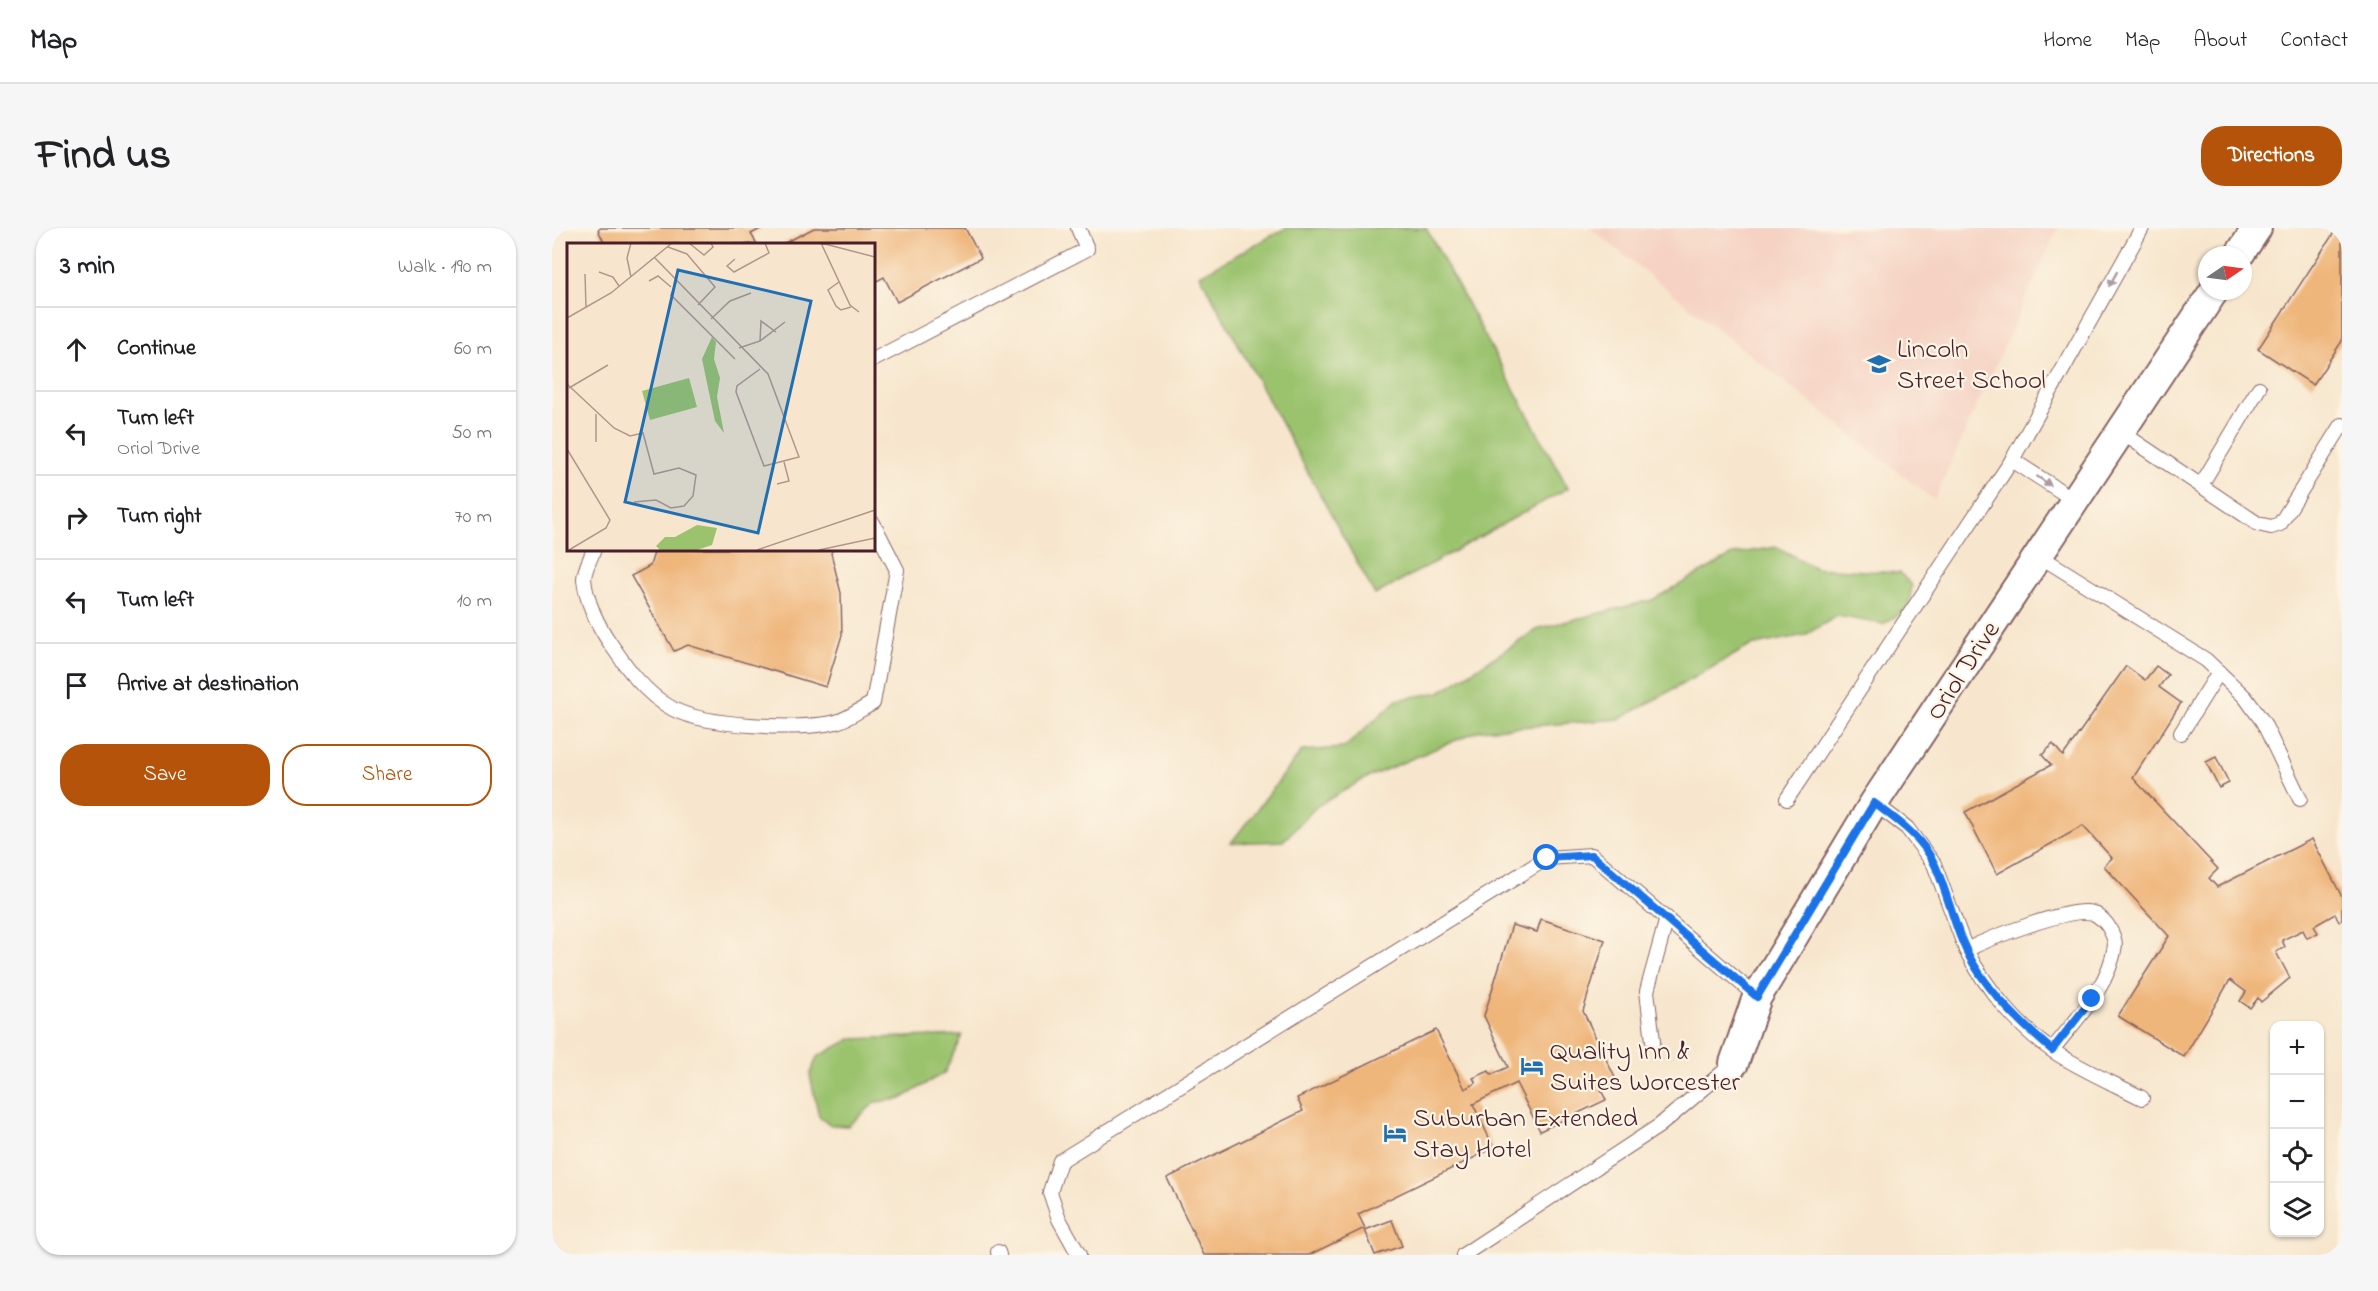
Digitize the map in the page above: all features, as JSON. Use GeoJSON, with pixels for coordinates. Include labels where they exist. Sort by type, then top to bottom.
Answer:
{"type":"FeatureCollection","features":[{"type":"Feature","properties":{"kind":"street","name":"Oriol Drive"},"geometry":{"type":"LineString","coordinates":[[1734,1063],[1757,997],[1874,803],[2208,300]]}},
{"type":"Feature","properties":{"kind":"lane"},"geometry":{"type":"LineString","coordinates":[[874,359],[1087,249],[1078,228]]}},
{"type":"Feature","properties":{"kind":"lane"},"geometry":{"type":"LineString","coordinates":[[1787,799],[2012,460],[2142,228]]}},
{"type":"Feature","properties":{"kind":"lane"},"geometry":{"type":"LineString","coordinates":[[2201,485],[2259,388]]}},
{"type":"Feature","properties":{"kind":"lane"},"geometry":{"type":"LineString","coordinates":[[2121,432],[2258,524],[2271,527],[2280,524],[2342,425]]}},
{"type":"Feature","properties":{"kind":"lane"},"geometry":{"type":"LineString","coordinates":[[2012,460],[2076,501]]}},
{"type":"Feature","properties":{"kind":"lane"},"geometry":{"type":"LineString","coordinates":[[594,550],[584,578],[591,606],[606,638],[626,667],[651,695],[674,709],[710,721],[794,726],[836,722],[873,704],[897,570],[874,526]]}},
{"type":"Feature","properties":{"kind":"lane"},"geometry":{"type":"LineString","coordinates":[[2038,555],[2206,660],[2219,672],[2245,697],[2263,722],[2300,799]]}},
{"type":"Feature","properties":{"kind":"lane"},"geometry":{"type":"LineString","coordinates":[[2181,733],[2219,672]]}},
{"type":"Feature","properties":{"kind":"lane"},"geometry":{"type":"LineString","coordinates":[[1874,803],[1908,828],[1934,864],[1973,963],[2020,1022],[2052,1050],[2142,1098]]}},
{"type":"Feature","properties":{"kind":"lane"},"geometry":{"type":"LineString","coordinates":[[1079,1255],[1059,1219],[1050,1192],[1060,1161],[1547,858],[1592,855],[1757,997]]}},
{"type":"Feature","properties":{"kind":"lane"},"geometry":{"type":"LineString","coordinates":[[1966,950],[1990,938],[2076,912],[2093,913],[2109,926],[2115,942],[2110,966],[2092,999],[2052,1050]]}},
{"type":"Feature","properties":{"kind":"lane"},"geometry":{"type":"LineString","coordinates":[[1653,1041],[1647,991],[1667,918]]}},
{"type":"Feature","properties":{"kind":"lane"},"geometry":{"type":"LineString","coordinates":[[1463,1255],[1659,1126],[1734,1063]]}},
{"type":"Feature","properties":{"kind":"shaded area","name":"Lincoln Street School"},"geometry":{"type":"Polygon","coordinates":[[[1590,228],[2058,228],[1934,500],[1590,228]]]}},
{"type":"Feature","properties":{"kind":"green space"},"geometry":{"type":"Polygon","coordinates":[[[1286,228],[1426,228],[1568,488],[1375,595],[1200,275],[1286,228]]]}},
{"type":"Feature","properties":{"kind":"green space"},"geometry":{"type":"Polygon","coordinates":[[[1777,547],[1815,568],[1900,573],[1912,586],[1908,609],[1883,624],[1837,616],[1805,635],[1750,646],[1620,719],[1480,730],[1366,778],[1317,806],[1283,841],[1231,843],[1302,751],[1344,748],[1397,700],[1440,692],[1540,628],[1652,600],[1734,554],[1777,547]]]}},
{"type":"Feature","properties":{"kind":"green space"},"geometry":{"type":"Polygon","coordinates":[[[962,1035],[945,1072],[901,1099],[876,1102],[848,1126],[831,1125],[819,1116],[810,1075],[817,1057],[851,1039],[962,1035]]]}},
{"type":"Feature","properties":{"kind":"building"},"geometry":{"type":"Polygon","coordinates":[[[601,228],[762,228],[751,234],[756,243],[604,243],[598,230],[601,228]]]}},
{"type":"Feature","properties":{"kind":"building"},"geometry":{"type":"Polygon","coordinates":[[[814,228],[965,228],[981,258],[897,302],[884,277],[874,282],[874,243],[785,243],[814,228]]]}},
{"type":"Feature","properties":{"kind":"building"},"geometry":{"type":"Polygon","coordinates":[[[2337,228],[2342,228],[2342,341],[2313,385],[2258,349],[2337,228]]]}},
{"type":"Feature","properties":{"kind":"building"},"geometry":{"type":"Polygon","coordinates":[[[655,550],[832,550],[831,553],[841,593],[842,635],[826,687],[688,645],[674,651],[631,576],[650,566],[655,550]]]}},
{"type":"Feature","properties":{"kind":"building"},"geometry":{"type":"Polygon","coordinates":[[[2126,666],[2145,680],[2156,666],[2168,675],[2159,687],[2181,703],[2133,778],[2218,869],[2209,878],[2217,887],[2312,839],[2342,897],[2342,920],[2339,921],[2335,914],[2314,926],[2318,933],[2307,938],[2303,930],[2282,940],[2285,947],[2276,952],[2290,978],[2261,1002],[2258,998],[2250,1008],[2240,1001],[2246,992],[2230,980],[2184,1057],[2118,1016],[2169,936],[2104,866],[2112,858],[2083,826],[1997,874],[1965,812],[2051,765],[2042,755],[2053,744],[2063,756],[2126,666]]]}},
{"type":"Feature","properties":{"kind":"building"},"geometry":{"type":"Polygon","coordinates":[[[2216,757],[2229,783],[2219,788],[2206,762],[2216,757]]]}},
{"type":"Feature","properties":{"kind":"building"},"geometry":{"type":"Polygon","coordinates":[[[1541,919],[1605,940],[1583,1011],[1617,1082],[1601,1090],[1606,1100],[1540,1131],[1516,1083],[1473,1104],[1494,1148],[1358,1214],[1365,1228],[1309,1255],[1204,1255],[1167,1178],[1303,1111],[1297,1098],[1436,1030],[1465,1089],[1476,1083],[1473,1078],[1489,1071],[1491,1075],[1508,1067],[1484,1016],[1512,925],[1537,932],[1541,919]]]}},
{"type":"Feature","properties":{"kind":"building"},"geometry":{"type":"Polygon","coordinates":[[[1392,1220],[1402,1246],[1375,1255],[1365,1230],[1392,1220]]]}},
{"type":"Feature","properties":{"kind":"place","name":"Lincoln Street School"},"geometry":{"type":"Point","coordinates":[1879,364]}},
{"type":"Feature","properties":{"kind":"place","name":"Quality Inn & Suites Worcester"},"geometry":{"type":"Point","coordinates":[1532,1066]}},
{"type":"Feature","properties":{"kind":"place","name":"Suburban Extended Stay Hotel"},"geometry":{"type":"Point","coordinates":[1395,1133]}},
{"type":"Feature","properties":{"kind":"route"},"geometry":{"type":"LineString","coordinates":[[1547,858],[1592,855],[1757,997],[1874,803],[1908,828],[1921,843],[1934,864],[1973,963],[2020,1022],[2052,1050],[2092,999]]}}]}
